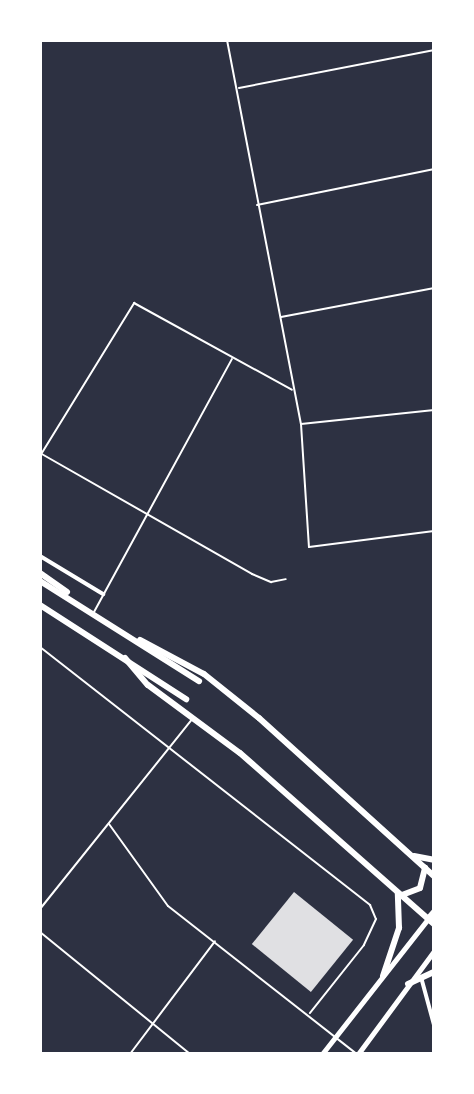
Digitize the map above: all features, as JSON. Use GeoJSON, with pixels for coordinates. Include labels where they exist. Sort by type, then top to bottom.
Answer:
{"type":"FeatureCollection","features":[{"type":"Feature","properties":{"kind":"main road"},"geometry":{"type":"LineString","coordinates":[[40,573],[94,612]]}},
{"type":"Feature","properties":{"kind":"main road"},"geometry":{"type":"LineString","coordinates":[[40,581],[140,640],[204,674],[434,876]]}},
{"type":"Feature","properties":{"kind":"main road"},"geometry":{"type":"LineString","coordinates":[[40,605],[186,699]]}},
{"type":"Feature","properties":{"kind":"main road"},"geometry":{"type":"LineString","coordinates":[[140,640],[199,681]]}},
{"type":"Feature","properties":{"kind":"main road"},"geometry":{"type":"LineString","coordinates":[[125,658],[148,685],[193,718],[434,924]]}},
{"type":"Feature","properties":{"kind":"main road"},"geometry":{"type":"LineString","coordinates":[[412,856],[434,860]]}},
{"type":"Feature","properties":{"kind":"main road"},"geometry":{"type":"LineString","coordinates":[[400,894],[420,888],[425,868]]}},
{"type":"Feature","properties":{"kind":"main road"},"geometry":{"type":"LineString","coordinates":[[383,976],[399,928],[400,894]]}},
{"type":"Feature","properties":{"kind":"main road"},"geometry":{"type":"LineString","coordinates":[[322,1053],[434,912]]}},
{"type":"Feature","properties":{"kind":"main road"},"geometry":{"type":"LineString","coordinates":[[357,1053],[434,951]]}},
{"type":"Feature","properties":{"kind":"main road"},"geometry":{"type":"LineString","coordinates":[[408,984],[434,972]]}},
{"type":"Feature","properties":{"kind":"street"},"geometry":{"type":"LineString","coordinates":[[40,556],[103,594]]}},
{"type":"Feature","properties":{"kind":"street"},"geometry":{"type":"LineString","coordinates":[[421,977],[434,1025]]}},
{"type":"Feature","properties":{"kind":"lane"},"geometry":{"type":"LineString","coordinates":[[227,40],[239,88],[257,205],[301,424],[309,547],[434,531]]}},
{"type":"Feature","properties":{"kind":"lane"},"geometry":{"type":"LineString","coordinates":[[239,88],[434,50]]}},
{"type":"Feature","properties":{"kind":"lane"},"geometry":{"type":"LineString","coordinates":[[257,205],[434,169]]}},
{"type":"Feature","properties":{"kind":"lane"},"geometry":{"type":"LineString","coordinates":[[281,316],[434,288]]}},
{"type":"Feature","properties":{"kind":"lane"},"geometry":{"type":"LineString","coordinates":[[286,579],[272,582],[252,574],[143,516],[41,454],[134,303],[294,391]]}},
{"type":"Feature","properties":{"kind":"lane"},"geometry":{"type":"LineString","coordinates":[[94,612],[143,516],[232,358]]}},
{"type":"Feature","properties":{"kind":"lane"},"geometry":{"type":"LineString","coordinates":[[301,424],[434,410]]}},
{"type":"Feature","properties":{"kind":"lane"},"geometry":{"type":"LineString","coordinates":[[40,647],[370,905],[376,919],[364,945],[310,1013]]}},
{"type":"Feature","properties":{"kind":"lane"},"geometry":{"type":"LineString","coordinates":[[40,909],[193,718]]}},
{"type":"Feature","properties":{"kind":"lane"},"geometry":{"type":"LineString","coordinates":[[109,824],[168,906],[310,1013],[334,1039],[357,1053]]}},
{"type":"Feature","properties":{"kind":"lane"},"geometry":{"type":"LineString","coordinates":[[40,932],[190,1053]]}},
{"type":"Feature","properties":{"kind":"lane"},"geometry":{"type":"LineString","coordinates":[[130,1053],[215,941]]}},
{"type":"Feature","properties":{"kind":"building"},"geometry":{"type":"Polygon","coordinates":[[[294,892],[353,940],[311,992],[252,944],[294,892]]]}}]}
